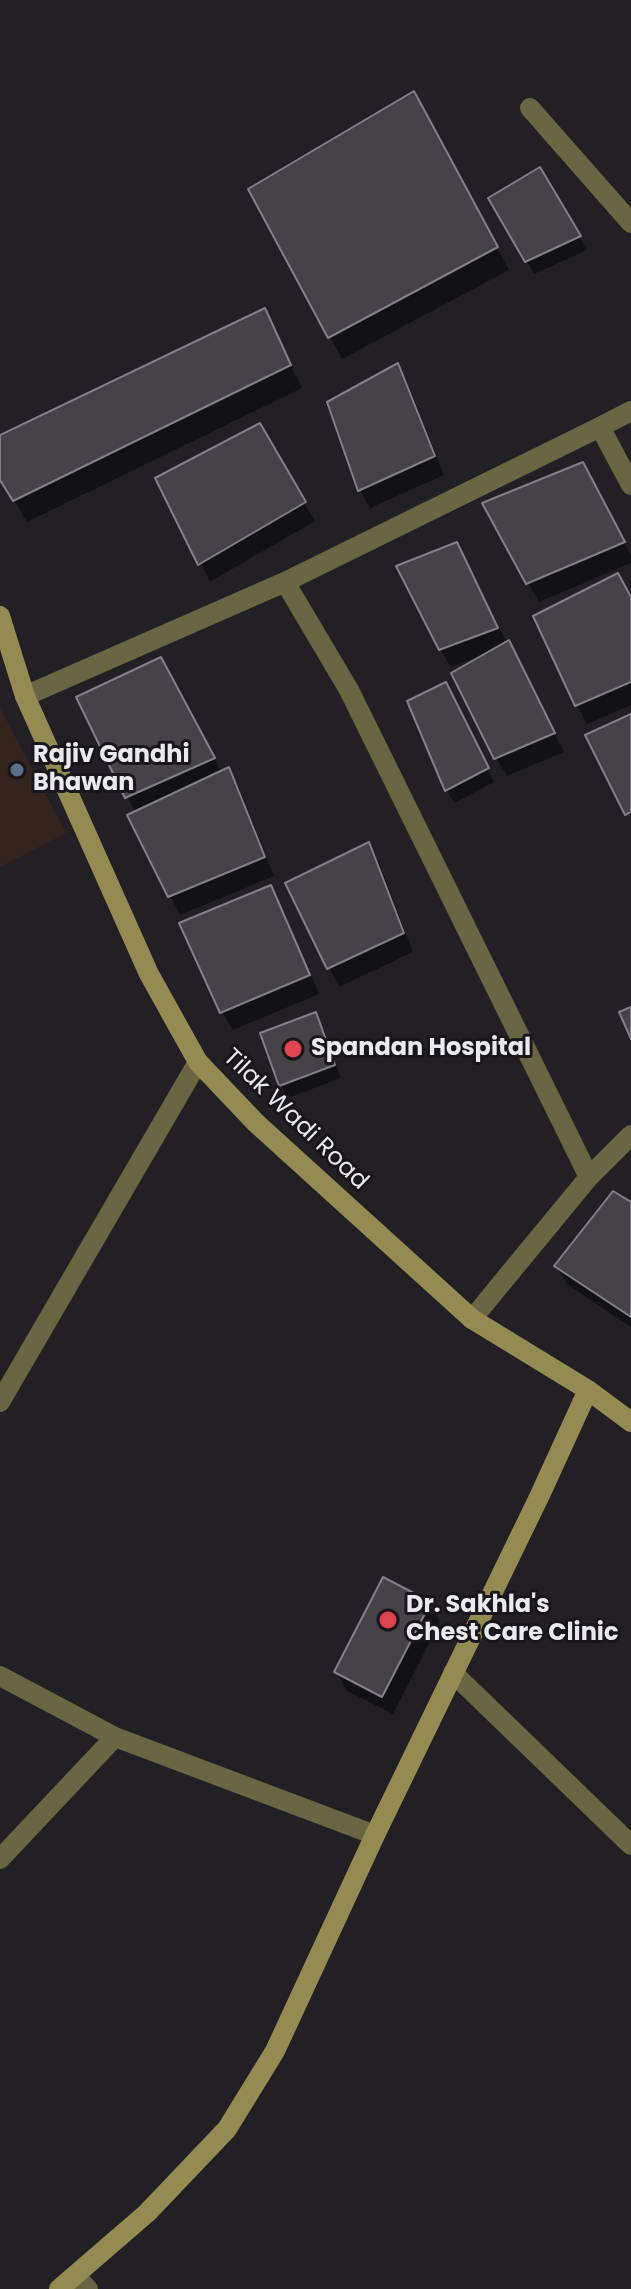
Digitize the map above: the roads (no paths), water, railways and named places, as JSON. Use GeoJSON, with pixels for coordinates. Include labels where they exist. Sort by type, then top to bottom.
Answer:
{"type":"FeatureCollection","features":[{"type":"Feature","properties":{"kind":"street"},"geometry":{"type":"LineString","coordinates":[[530,108],[631,223]]}},
{"type":"Feature","properties":{"kind":"street"},"geometry":{"type":"LineString","coordinates":[[25,696],[285,582],[631,411]]}},
{"type":"Feature","properties":{"kind":"street"},"geometry":{"type":"LineString","coordinates":[[600,427],[631,485]]}},
{"type":"Feature","properties":{"kind":"street"},"geometry":{"type":"LineString","coordinates":[[285,582],[349,690],[589,1177]]}},
{"type":"Feature","properties":{"kind":"street","name":"Tilak Wadi Road"},"geometry":{"type":"LineString","coordinates":[[0,616],[25,696],[149,974],[198,1062],[256,1123],[472,1319],[588,1390],[631,1422]]}},
{"type":"Feature","properties":{"kind":"street"},"geometry":{"type":"LineString","coordinates":[[0,1402],[198,1062]]}},
{"type":"Feature","properties":{"kind":"street"},"geometry":{"type":"LineString","coordinates":[[472,1319],[589,1177],[631,1135]]}},
{"type":"Feature","properties":{"kind":"street"},"geometry":{"type":"LineString","coordinates":[[74,2285],[227,2129],[275,2051],[588,1390]]}},
{"type":"Feature","properties":{"kind":"street"},"geometry":{"type":"LineString","coordinates":[[453,1673],[631,1845]]}},
{"type":"Feature","properties":{"kind":"street"},"geometry":{"type":"LineString","coordinates":[[0,1676],[115,1737],[375,1835]]}},
{"type":"Feature","properties":{"kind":"street"},"geometry":{"type":"LineString","coordinates":[[0,1859],[115,1737]]}},
{"type":"Feature","properties":{"kind":"place","name":"Rajiv Gandhi Bhawan"},"geometry":{"type":"Point","coordinates":[17,770]}},
{"type":"Feature","properties":{"kind":"place","name":"Spandan Hospital"},"geometry":{"type":"Point","coordinates":[293,1049]}},
{"type":"Feature","properties":{"kind":"place","name":"Dr. Sakhla's Chest Care Clinic"},"geometry":{"type":"Point","coordinates":[388,1620]}}]}
